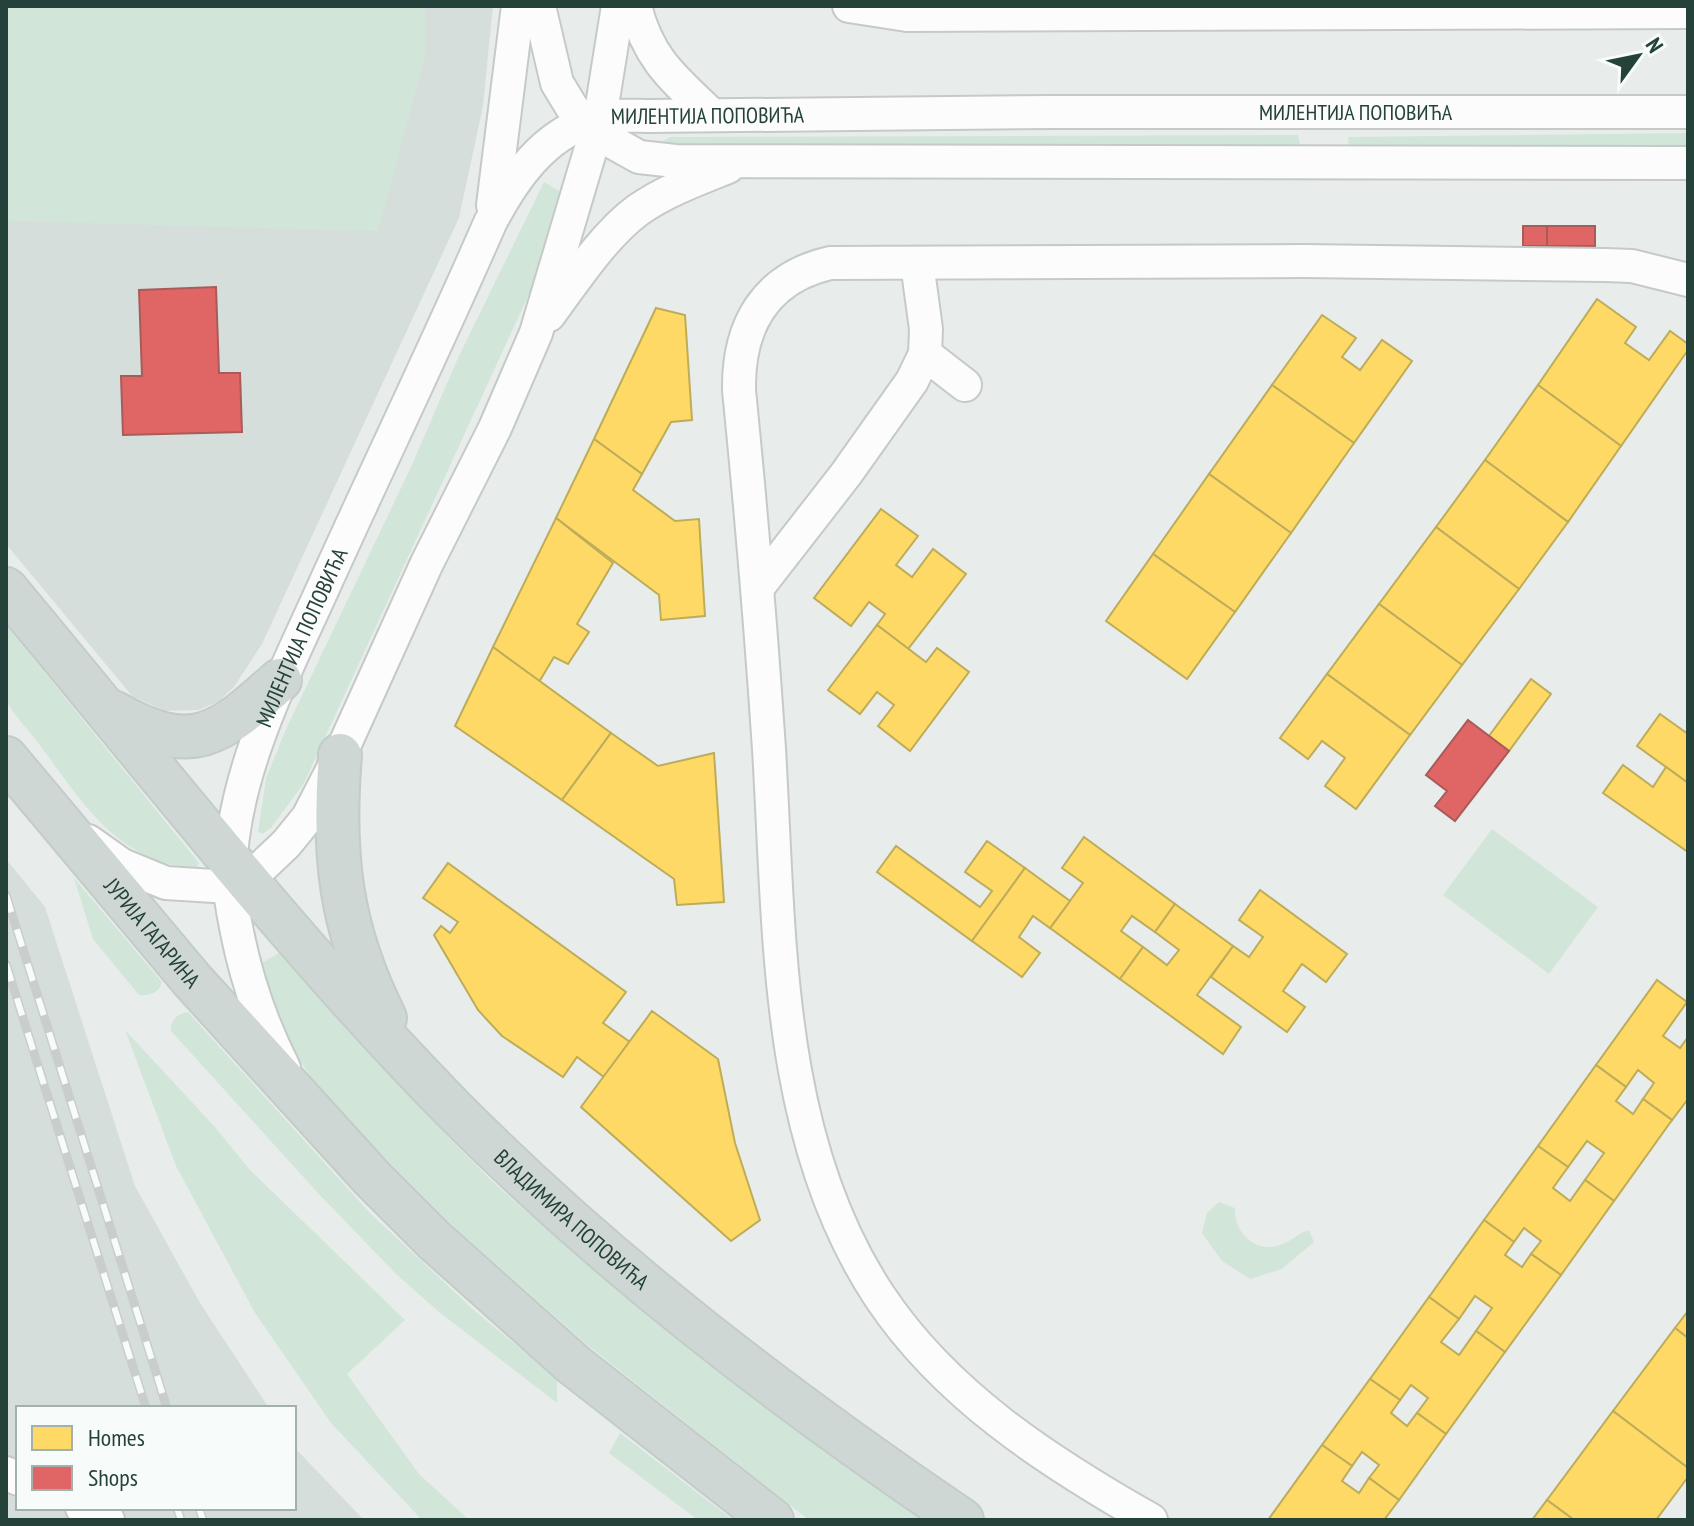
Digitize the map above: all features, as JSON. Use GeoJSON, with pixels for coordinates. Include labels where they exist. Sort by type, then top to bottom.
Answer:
{"type":"FeatureCollection","features":[{"type":"Feature","properties":{"kind":"main road"},"geometry":{"type":"LineString","coordinates":[[6,589],[103,706],[236,876]]}},
{"type":"Feature","properties":{"kind":"main road"},"geometry":{"type":"LineString","coordinates":[[103,706],[148,729],[172,735],[204,735],[236,718],[280,680]]}},
{"type":"Feature","properties":{"kind":"main road"},"geometry":{"type":"LineString","coordinates":[[340,755],[335,810],[342,893],[349,929],[374,996],[405,1058]]}},
{"type":"Feature","properties":{"kind":"main road","name":"ЈУРИЈА ГАГАРИНА"},"geometry":{"type":"LineString","coordinates":[[6,758],[49,812],[302,1103]]}},
{"type":"Feature","properties":{"kind":"main road","name":"ВЛАДИМИРА ПОПОВИЋА"},"geometry":{"type":"LineString","coordinates":[[236,876],[405,1058],[521,1174],[651,1289],[775,1388],[962,1520]]}},
{"type":"Feature","properties":{"kind":"main road"},"geometry":{"type":"LineString","coordinates":[[302,1103],[413,1219],[538,1334],[620,1403],[772,1520]]}},
{"type":"Feature","properties":{"kind":"street"},"geometry":{"type":"LineString","coordinates":[[490,223],[518,6]]}},
{"type":"Feature","properties":{"kind":"street"},"geometry":{"type":"LineString","coordinates":[[539,6],[557,83],[593,125]]}},
{"type":"Feature","properties":{"kind":"street"},"geometry":{"type":"LineString","coordinates":[[593,125],[618,6]]}},
{"type":"Feature","properties":{"kind":"street"},"geometry":{"type":"LineString","coordinates":[[635,6],[647,42],[658,61],[712,115]]}},
{"type":"Feature","properties":{"kind":"street"},"geometry":{"type":"LineString","coordinates":[[849,6],[907,15],[1204,10],[1688,12]]}},
{"type":"Feature","properties":{"kind":"street","name":"МИЛЕНТИЈА ПОПОВИЋА"},"geometry":{"type":"LineString","coordinates":[[302,1103],[257,1011],[242,958],[236,876],[244,789],[280,680],[490,223],[522,169],[558,139],[593,125],[712,115],[1688,112]]}},
{"type":"Feature","properties":{"kind":"street","name":"МИЛЕНТИЈА ПОПОВИЋА"},"geometry":{"type":"LineString","coordinates":[[593,125],[645,158],[742,161],[1688,163]]}},
{"type":"Feature","properties":{"kind":"street","name":"МИЛЕНТИЈА ПОПОВИЋА"},"geometry":{"type":"LineString","coordinates":[[236,876],[286,844],[308,817],[340,755],[427,563],[495,428],[536,333],[593,125]]}},
{"type":"Feature","properties":{"kind":"street"},"geometry":{"type":"LineString","coordinates":[[536,333],[593,257],[639,210],[697,179],[742,161]]}},
{"type":"Feature","properties":{"kind":"street"},"geometry":{"type":"LineString","coordinates":[[1151,1520],[1054,1462],[953,1384],[910,1338],[881,1298],[853,1252],[822,1181],[800,1093],[783,983],[759,586],[739,364],[742,347],[756,313],[775,290],[807,269],[830,263],[1304,261],[1605,265],[1632,266],[1688,280]]}},
{"type":"Feature","properties":{"kind":"street"},"geometry":{"type":"LineString","coordinates":[[759,586],[846,474],[912,381],[925,354],[926,329],[917,263]]}},
{"type":"Feature","properties":{"kind":"street"},"geometry":{"type":"LineString","coordinates":[[925,354],[965,385]]}},
{"type":"Feature","properties":{"kind":"street"},"geometry":{"type":"LineString","coordinates":[[49,812],[122,865],[143,874],[178,885],[236,876]]}},
{"type":"Feature","properties":{"kind":"street"},"geometry":{"type":"LineString","coordinates":[[86,1510],[108,1520]]}},
{"type":"Feature","properties":{"kind":"shaded area"},"geometry":{"type":"Polygon","coordinates":[[[6,6],[493,6],[483,106],[459,218],[262,644],[234,687],[219,701],[199,710],[165,711],[132,696],[6,544],[6,6]]]}},
{"type":"Feature","properties":{"kind":"shaded area"},"geometry":{"type":"Polygon","coordinates":[[[6,859],[45,907],[135,1186],[200,1303],[268,1406],[16,1406],[16,1510],[296,1510],[296,1449],[364,1520],[6,1520],[6,859]]]}},
{"type":"Feature","properties":{"kind":"green space"},"geometry":{"type":"Polygon","coordinates":[[[6,6],[425,6],[425,56],[378,231],[10,221],[6,216],[6,6]]]}},
{"type":"Feature","properties":{"kind":"green space"},"geometry":{"type":"Polygon","coordinates":[[[1688,133],[1688,148],[1349,149],[1348,137],[1688,133]]]}},
{"type":"Feature","properties":{"kind":"green space"},"geometry":{"type":"Polygon","coordinates":[[[1298,135],[1301,151],[680,152],[663,141],[670,137],[1298,135]]]}},
{"type":"Feature","properties":{"kind":"green space"},"geometry":{"type":"Polygon","coordinates":[[[544,182],[565,195],[535,281],[304,783],[271,828],[262,834],[258,832],[266,778],[286,729],[411,467],[458,358],[544,182]]]}},
{"type":"Feature","properties":{"kind":"green space"},"geometry":{"type":"Polygon","coordinates":[[[6,625],[199,863],[196,869],[168,864],[123,841],[104,826],[71,787],[8,704],[6,625]]]}},
{"type":"Feature","properties":{"kind":"green space"},"geometry":{"type":"Polygon","coordinates":[[[1492,829],[1598,907],[1549,974],[1443,895],[1492,829]]]}},
{"type":"Feature","properties":{"kind":"green space"},"geometry":{"type":"Polygon","coordinates":[[[74,878],[162,982],[156,991],[139,995],[93,939],[74,878]]]}},
{"type":"Feature","properties":{"kind":"green space"},"geometry":{"type":"Polygon","coordinates":[[[279,953],[408,1095],[508,1196],[697,1354],[833,1456],[927,1520],[809,1520],[586,1344],[451,1224],[345,1118],[316,1084],[291,1048],[267,995],[258,965],[279,953]]]}},
{"type":"Feature","properties":{"kind":"green space"},"geometry":{"type":"Polygon","coordinates":[[[188,1012],[370,1213],[475,1311],[557,1379],[557,1403],[439,1312],[396,1274],[316,1191],[171,1031],[175,1018],[188,1012]]]}},
{"type":"Feature","properties":{"kind":"green space"},"geometry":{"type":"Polygon","coordinates":[[[125,1030],[215,1127],[250,1170],[405,1320],[347,1374],[419,1474],[469,1520],[422,1520],[331,1423],[255,1313],[176,1166],[125,1030]]]}},
{"type":"Feature","properties":{"kind":"green space"},"geometry":{"type":"Polygon","coordinates":[[[1219,1202],[1235,1208],[1239,1227],[1250,1241],[1258,1245],[1277,1246],[1309,1230],[1314,1242],[1282,1269],[1250,1279],[1222,1261],[1202,1233],[1207,1213],[1219,1202]]]}},
{"type":"Feature","properties":{"kind":"green space"},"geometry":{"type":"Polygon","coordinates":[[[620,1433],[733,1520],[698,1520],[609,1453],[620,1433]]]}},
{"type":"Feature","properties":{"kind":"building: Homes"},"geometry":{"type":"Polygon","coordinates":[[[1597,299],[1636,327],[1625,343],[1649,360],[1670,331],[1688,344],[1688,350],[1621,446],[1538,385],[1597,299]]]}},
{"type":"Feature","properties":{"kind":"building: Homes"},"geometry":{"type":"Polygon","coordinates":[[[656,308],[685,315],[692,420],[671,422],[642,474],[594,439],[656,308]]]}},
{"type":"Feature","properties":{"kind":"building: Homes"},"geometry":{"type":"Polygon","coordinates":[[[1322,315],[1356,338],[1342,357],[1360,370],[1382,340],[1412,361],[1354,443],[1272,385],[1322,315]]]}},
{"type":"Feature","properties":{"kind":"building: Homes"},"geometry":{"type":"Polygon","coordinates":[[[1272,385],[1354,443],[1291,533],[1209,474],[1272,385]]]}},
{"type":"Feature","properties":{"kind":"building: Homes"},"geometry":{"type":"Polygon","coordinates":[[[1538,385],[1621,446],[1568,522],[1485,460],[1538,385]]]}},
{"type":"Feature","properties":{"kind":"building: Homes"},"geometry":{"type":"Polygon","coordinates":[[[594,439],[642,474],[633,490],[675,521],[699,519],[705,616],[661,620],[659,595],[556,518],[594,439]]]}},
{"type":"Feature","properties":{"kind":"building: Homes"},"geometry":{"type":"Polygon","coordinates":[[[1485,460],[1568,522],[1519,589],[1436,527],[1485,460]]]}},
{"type":"Feature","properties":{"kind":"building: Homes"},"geometry":{"type":"Polygon","coordinates":[[[1209,474],[1291,533],[1235,612],[1153,554],[1209,474]]]}},
{"type":"Feature","properties":{"kind":"building: Homes"},"geometry":{"type":"Polygon","coordinates":[[[881,509],[918,536],[896,565],[912,577],[933,549],[966,574],[908,649],[877,625],[885,614],[869,602],[851,626],[814,598],[881,509]]]}},
{"type":"Feature","properties":{"kind":"building: Homes"},"geometry":{"type":"Polygon","coordinates":[[[556,518],[613,563],[577,624],[589,632],[568,664],[554,657],[539,682],[493,647],[556,518]]]}},
{"type":"Feature","properties":{"kind":"building: Homes"},"geometry":{"type":"Polygon","coordinates":[[[1436,527],[1519,589],[1462,665],[1379,604],[1436,527]]]}},
{"type":"Feature","properties":{"kind":"building: Homes"},"geometry":{"type":"Polygon","coordinates":[[[1153,554],[1235,612],[1187,679],[1106,621],[1153,554]]]}},
{"type":"Feature","properties":{"kind":"building: Homes"},"geometry":{"type":"Polygon","coordinates":[[[1379,604],[1462,665],[1410,735],[1327,674],[1379,604]]]}},
{"type":"Feature","properties":{"kind":"building: Homes"},"geometry":{"type":"Polygon","coordinates":[[[877,625],[926,662],[937,648],[969,672],[910,751],[878,726],[894,705],[877,692],[860,714],[828,690],[877,625]]]}},
{"type":"Feature","properties":{"kind":"building: Homes"},"geometry":{"type":"Polygon","coordinates":[[[493,647],[611,733],[562,800],[455,726],[493,647]]]}},
{"type":"Feature","properties":{"kind":"building: Homes"},"geometry":{"type":"Polygon","coordinates":[[[1327,674],[1410,735],[1356,809],[1325,786],[1345,758],[1322,741],[1308,759],[1280,738],[1327,674]]]}},
{"type":"Feature","properties":{"kind":"building: Homes"},"geometry":{"type":"Polygon","coordinates":[[[1531,679],[1551,694],[1509,751],[1489,736],[1531,679]]]}},
{"type":"Feature","properties":{"kind":"building: Homes"},"geometry":{"type":"Polygon","coordinates":[[[1660,714],[1688,734],[1688,783],[1637,746],[1660,714]]]}},
{"type":"Feature","properties":{"kind":"building: Homes"},"geometry":{"type":"Polygon","coordinates":[[[611,733],[658,766],[714,753],[724,902],[677,905],[674,879],[562,800],[611,733]]]}},
{"type":"Feature","properties":{"kind":"building: Homes"},"geometry":{"type":"Polygon","coordinates":[[[1623,765],[1653,787],[1666,767],[1688,783],[1688,852],[1603,793],[1623,765]]]}},
{"type":"Feature","properties":{"kind":"building: Homes"},"geometry":{"type":"Polygon","coordinates":[[[1084,837],[1175,904],[1155,932],[1132,916],[1121,931],[1143,947],[1120,979],[1050,928],[1083,883],[1062,868],[1084,837]]]}},
{"type":"Feature","properties":{"kind":"building: Homes"},"geometry":{"type":"Polygon","coordinates":[[[987,841],[1025,868],[972,941],[877,872],[896,846],[980,907],[992,891],[965,872],[987,841]]]}},
{"type":"Feature","properties":{"kind":"building: Homes"},"geometry":{"type":"Polygon","coordinates":[[[448,863],[626,992],[603,1023],[630,1042],[604,1077],[577,1057],[563,1077],[502,1036],[478,1010],[434,935],[441,926],[450,933],[458,922],[423,898],[448,863]]]}},
{"type":"Feature","properties":{"kind":"building: Homes"},"geometry":{"type":"Polygon","coordinates":[[[1025,868],[1070,901],[1050,928],[1033,916],[1019,937],[1040,953],[1022,977],[972,941],[1025,868]]]}},
{"type":"Feature","properties":{"kind":"building: Homes"},"geometry":{"type":"Polygon","coordinates":[[[1260,890],[1347,954],[1326,982],[1302,964],[1283,991],[1305,1007],[1287,1032],[1211,977],[1233,946],[1249,957],[1263,937],[1239,920],[1260,890]]]}},
{"type":"Feature","properties":{"kind":"building: Homes"},"geometry":{"type":"Polygon","coordinates":[[[1175,904],[1233,946],[1197,995],[1241,1027],[1223,1054],[1120,979],[1143,947],[1167,965],[1179,950],[1155,932],[1175,904]]]}},
{"type":"Feature","properties":{"kind":"building: Homes"},"geometry":{"type":"Polygon","coordinates":[[[1657,980],[1687,1002],[1663,1036],[1680,1048],[1688,1037],[1688,1099],[1672,1120],[1643,1099],[1654,1083],[1638,1070],[1626,1087],[1596,1065],[1657,980]]]}},
{"type":"Feature","properties":{"kind":"building: Homes"},"geometry":{"type":"Polygon","coordinates":[[[652,1011],[718,1059],[735,1143],[760,1220],[731,1241],[581,1107],[652,1011]]]}},
{"type":"Feature","properties":{"kind":"building: Homes"},"geometry":{"type":"Polygon","coordinates":[[[1596,1065],[1626,1087],[1616,1101],[1633,1114],[1643,1099],[1672,1120],[1614,1201],[1585,1180],[1604,1153],[1587,1141],[1568,1167],[1538,1146],[1596,1065]]]}},
{"type":"Feature","properties":{"kind":"building: Homes"},"geometry":{"type":"Polygon","coordinates":[[[1538,1146],[1568,1167],[1553,1188],[1570,1201],[1585,1180],[1614,1201],[1561,1275],[1531,1254],[1541,1241],[1524,1228],[1514,1242],[1484,1220],[1538,1146]]]}},
{"type":"Feature","properties":{"kind":"building: Homes"},"geometry":{"type":"Polygon","coordinates":[[[1484,1220],[1514,1242],[1505,1255],[1522,1267],[1531,1254],[1561,1275],[1505,1352],[1476,1331],[1492,1308],[1475,1296],[1459,1319],[1429,1297],[1484,1220]]]}},
{"type":"Feature","properties":{"kind":"building: Homes"},"geometry":{"type":"Polygon","coordinates":[[[1429,1297],[1459,1319],[1441,1342],[1459,1355],[1476,1331],[1505,1352],[1446,1434],[1417,1413],[1428,1398],[1411,1385],[1400,1400],[1370,1379],[1429,1297]]]}},
{"type":"Feature","properties":{"kind":"building: Homes"},"geometry":{"type":"Polygon","coordinates":[[[1688,1311],[1688,1338],[1675,1328],[1688,1311]]]}},
{"type":"Feature","properties":{"kind":"building: Homes"},"geometry":{"type":"Polygon","coordinates":[[[1675,1328],[1688,1338],[1688,1468],[1613,1411],[1675,1328]]]}},
{"type":"Feature","properties":{"kind":"building: Homes"},"geometry":{"type":"Polygon","coordinates":[[[1370,1379],[1400,1400],[1391,1413],[1407,1426],[1417,1413],[1446,1434],[1399,1500],[1369,1478],[1379,1465],[1362,1452],[1352,1466],[1322,1445],[1370,1379]]]}},
{"type":"Feature","properties":{"kind":"building: Homes"},"geometry":{"type":"Polygon","coordinates":[[[1613,1411],[1688,1468],[1688,1477],[1656,1520],[1574,1520],[1547,1500],[1613,1411]]]}},
{"type":"Feature","properties":{"kind":"building: Homes"},"geometry":{"type":"Polygon","coordinates":[[[1322,1445],[1352,1466],[1342,1481],[1359,1493],[1369,1478],[1399,1500],[1384,1520],[1268,1520],[1322,1445]]]}},
{"type":"Feature","properties":{"kind":"building: Homes"},"geometry":{"type":"Polygon","coordinates":[[[1547,1500],[1574,1520],[1532,1520],[1547,1500]]]}},
{"type":"Feature","properties":{"kind":"building: Shops"},"geometry":{"type":"Polygon","coordinates":[[[1523,226],[1547,226],[1547,246],[1523,246],[1523,226]]]}},
{"type":"Feature","properties":{"kind":"building: Shops"},"geometry":{"type":"Polygon","coordinates":[[[1547,226],[1595,226],[1595,246],[1547,246],[1547,226]]]}},
{"type":"Feature","properties":{"kind":"building: Shops"},"geometry":{"type":"Polygon","coordinates":[[[216,287],[219,373],[240,373],[242,432],[123,435],[121,376],[142,376],[139,290],[216,287]]]}},
{"type":"Feature","properties":{"kind":"building: Shops"},"geometry":{"type":"Polygon","coordinates":[[[1468,720],[1509,751],[1455,821],[1435,806],[1447,791],[1426,775],[1468,720]]]}},
{"type":"Feature","properties":{"kind":"railway"},"geometry":{"type":"LineString","coordinates":[[6,895],[166,1406]]}},
{"type":"Feature","properties":{"kind":"railway"},"geometry":{"type":"LineString","coordinates":[[6,964],[145,1406]]}},
{"type":"Feature","properties":{"kind":"railway"},"geometry":{"type":"LineString","coordinates":[[178,1510],[181,1520]]}},
{"type":"Feature","properties":{"kind":"railway"},"geometry":{"type":"LineString","coordinates":[[200,1510],[203,1520]]}}]}
